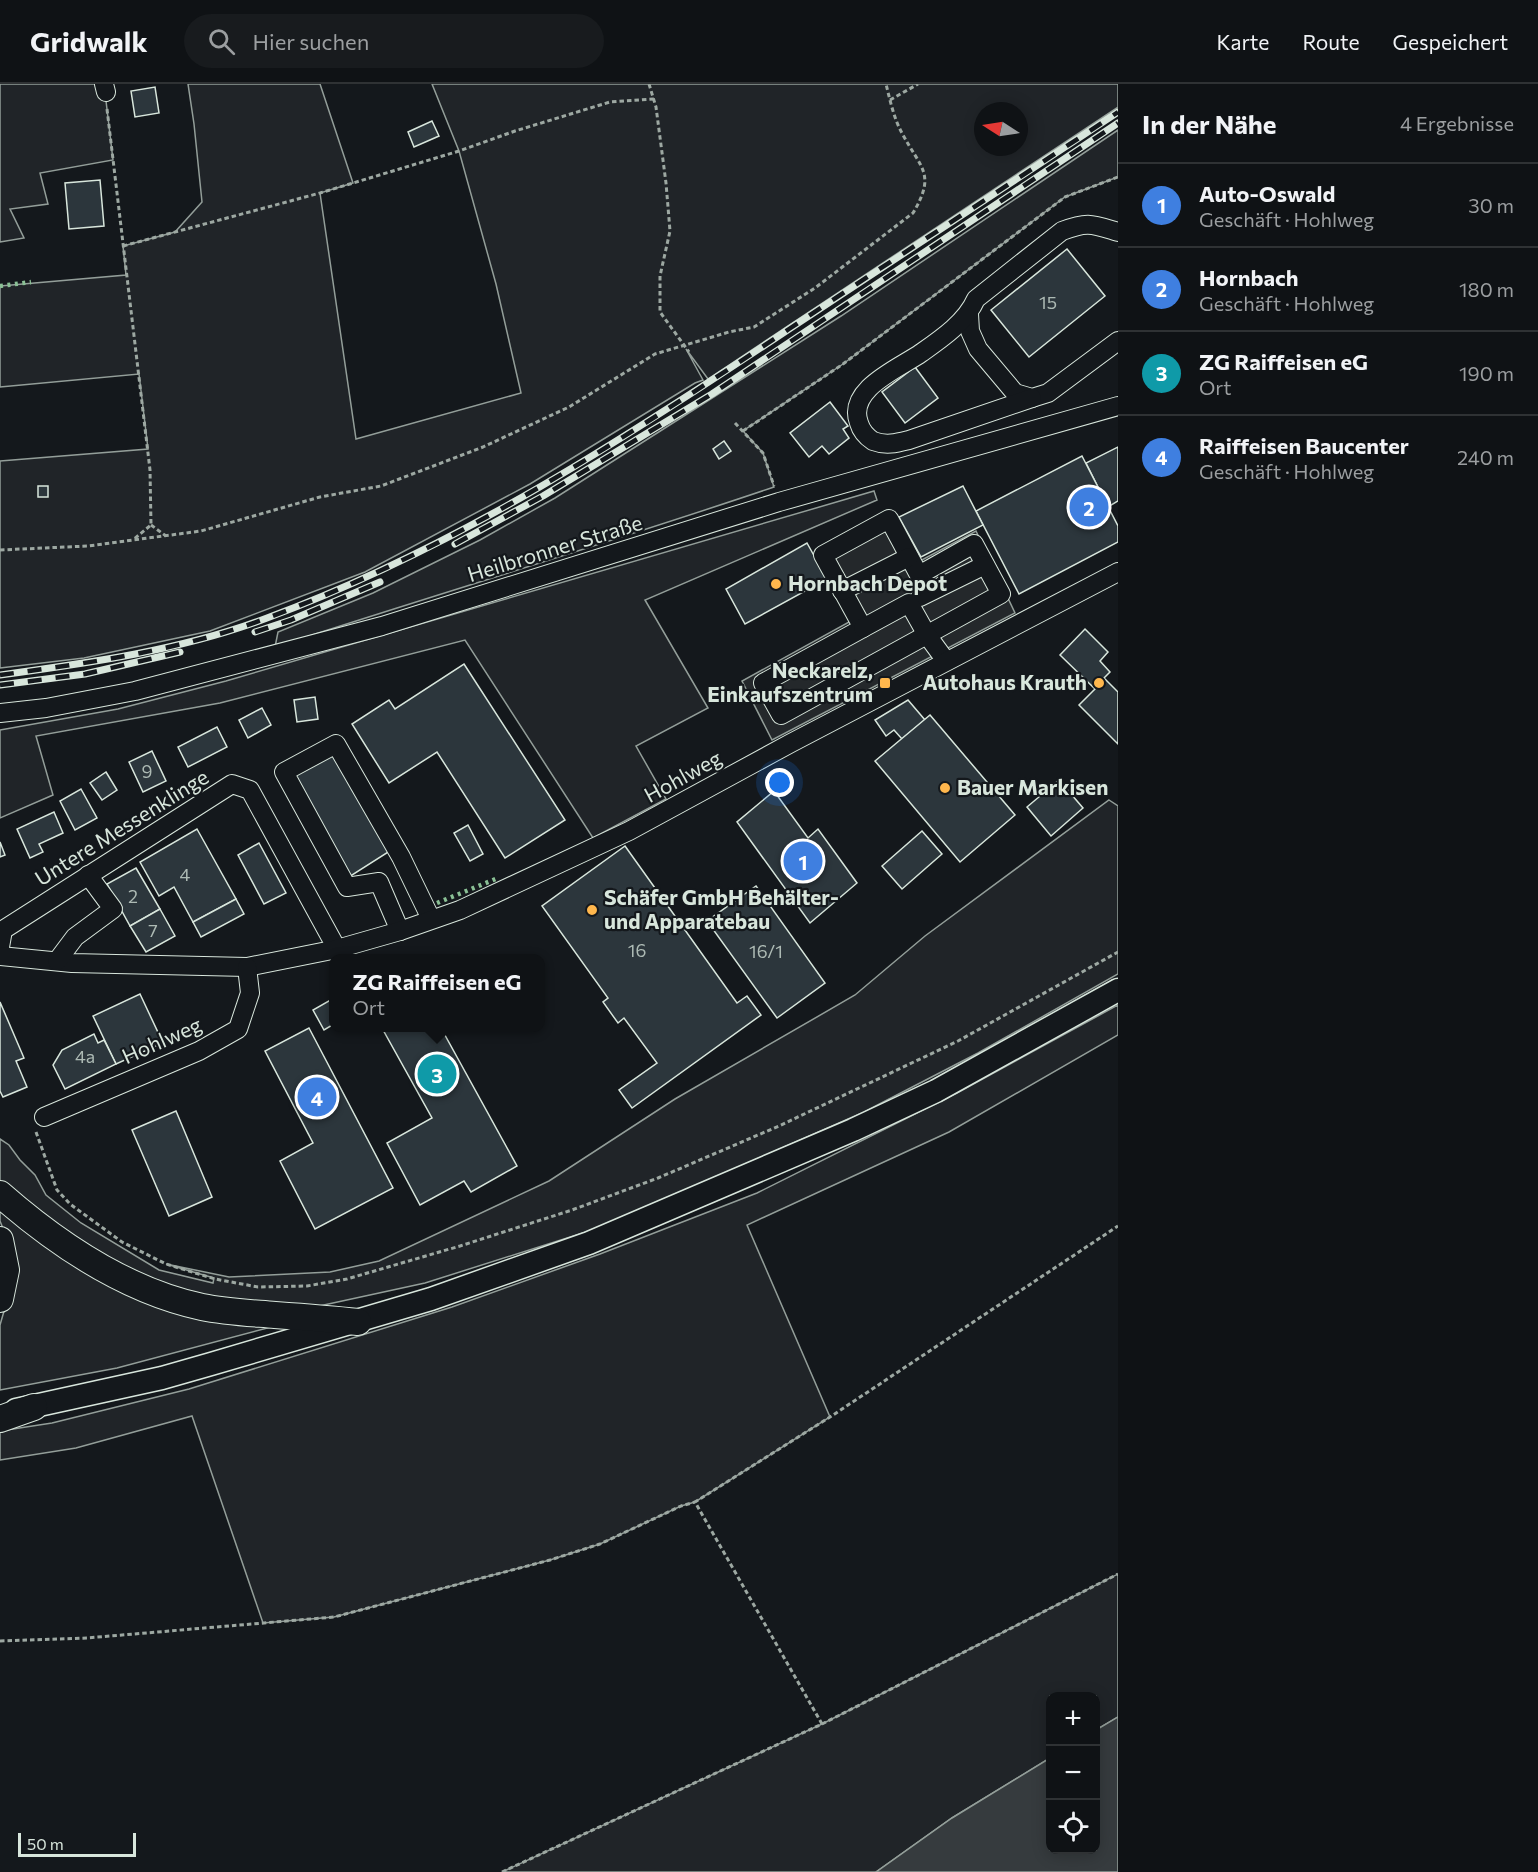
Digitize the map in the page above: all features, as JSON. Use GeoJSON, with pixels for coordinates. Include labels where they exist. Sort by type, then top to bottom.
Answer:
{"type":"FeatureCollection","features":[{"type":"Feature","properties":{"kind":"highway"},"geometry":{"type":"LineString","coordinates":[[0,1194],[69,1247],[112,1274],[173,1299],[202,1307],[235,1312],[357,1322]]}},
{"type":"Feature","properties":{"kind":"highway"},"geometry":{"type":"LineString","coordinates":[[0,1240],[6,1270],[0,1299]]}},
{"type":"Feature","properties":{"kind":"highway"},"geometry":{"type":"LineString","coordinates":[[0,1419],[34,1407]]}},
{"type":"Feature","properties":{"kind":"main road"},"geometry":{"type":"LineString","coordinates":[[0,1413],[162,1378],[357,1322],[431,1299],[589,1243],[822,1144],[936,1091],[1118,990]]}},
{"type":"Feature","properties":{"kind":"street"},"geometry":{"type":"LineString","coordinates":[[1118,232],[1090,223],[1062,231],[976,299],[969,314],[920,354],[895,368],[874,384],[859,401],[857,418],[861,430],[872,440],[889,444],[909,440],[1048,393],[1118,341]]}},
{"type":"Feature","properties":{"kind":"street"},"geometry":{"type":"LineString","coordinates":[[969,314],[970,331],[978,349],[1015,393],[1032,398]]}},
{"type":"Feature","properties":{"kind":"street","name":"Heilbronner Straße"},"geometry":{"type":"LineString","coordinates":[[0,713],[46,708],[135,691],[371,629],[779,502],[1118,406]]}},
{"type":"Feature","properties":{"kind":"street"},"geometry":{"type":"LineString","coordinates":[[863,628],[823,555],[889,519],[919,575]]}},
{"type":"Feature","properties":{"kind":"street"},"geometry":{"type":"LineString","coordinates":[[781,715],[927,635],[1001,594],[974,544],[910,580],[927,635],[945,661]]}},
{"type":"Feature","properties":{"kind":"street"},"geometry":{"type":"LineString","coordinates":[[842,591],[909,557]]}},
{"type":"Feature","properties":{"kind":"street"},"geometry":{"type":"LineString","coordinates":[[791,743],[781,715],[763,683],[915,600],[985,565]]}},
{"type":"Feature","properties":{"kind":"street","name":"Hohlweg"},"geometry":{"type":"LineString","coordinates":[[0,956],[57,961],[247,967],[337,949],[400,931],[460,910],[629,831],[945,661],[1118,572]]}},
{"type":"Feature","properties":{"kind":"street"},"geometry":{"type":"LineString","coordinates":[[400,931],[379,882],[347,887],[284,772],[336,744],[401,857],[431,919]]}},
{"type":"Feature","properties":{"kind":"street","name":"Untere Messenklinge"},"geometry":{"type":"LineString","coordinates":[[0,947],[3,930],[232,784],[250,790],[337,949]]}},
{"type":"Feature","properties":{"kind":"street"},"geometry":{"type":"LineString","coordinates":[[57,961],[75,937],[113,909],[88,876]]}},
{"type":"Feature","properties":{"kind":"street","name":"Hohlweg"},"geometry":{"type":"LineString","coordinates":[[44,1116],[199,1051],[238,1029],[250,993],[247,967]]}},
{"type":"Feature","properties":{"kind":"path"},"geometry":{"type":"LineString","coordinates":[[649,84],[654,99],[666,183],[670,231],[660,276],[660,312],[689,352]]}},
{"type":"Feature","properties":{"kind":"path"},"geometry":{"type":"LineString","coordinates":[[0,550],[88,546],[201,531],[320,497],[381,486],[483,447],[569,407],[655,354],[754,327],[815,288],[913,213],[922,197],[926,184],[917,156],[901,132],[886,84]]}},
{"type":"Feature","properties":{"kind":"path"},"geometry":{"type":"LineString","coordinates":[[890,100],[918,84]]}},
{"type":"Feature","properties":{"kind":"path"},"geometry":{"type":"LineString","coordinates":[[105,88],[149,460],[151,525]]}},
{"type":"Feature","properties":{"kind":"path"},"geometry":{"type":"LineString","coordinates":[[123,246],[320,193],[610,102],[654,99]]}},
{"type":"Feature","properties":{"kind":"path"},"geometry":{"type":"LineString","coordinates":[[743,431],[843,364],[1065,197],[1118,177]]}},
{"type":"Feature","properties":{"kind":"path"},"geometry":{"type":"LineString","coordinates":[[735,423],[763,453],[779,502]]}},
{"type":"Feature","properties":{"kind":"path"},"geometry":{"type":"LineString","coordinates":[[151,525],[167,536]]}},
{"type":"Feature","properties":{"kind":"path"},"geometry":{"type":"LineString","coordinates":[[133,540],[151,525]]}},
{"type":"Feature","properties":{"kind":"path"},"geometry":{"type":"LineString","coordinates":[[44,1116],[36,1134],[57,1190],[70,1204],[122,1242],[167,1265],[215,1279],[258,1287],[317,1284],[348,1279],[460,1246],[572,1210],[658,1178],[779,1126],[958,1041],[1118,952]]}},
{"type":"Feature","properties":{"kind":"path"},"geometry":{"type":"LineString","coordinates":[[0,1641],[87,1638],[334,1617],[550,1560],[600,1544],[681,1506],[696,1502],[830,1417],[1118,1226]]}},
{"type":"Feature","properties":{"kind":"path"},"geometry":{"type":"LineString","coordinates":[[696,1502],[822,1724]]}},
{"type":"Feature","properties":{"kind":"path"},"geometry":{"type":"LineString","coordinates":[[502,1872],[822,1724],[1118,1574]]}},
{"type":"Feature","properties":{"kind":"shaded area"},"geometry":{"type":"Polygon","coordinates":[[[0,84],[104,84],[113,160],[40,173],[48,204],[10,209],[24,238],[0,242],[0,84]]]}},
{"type":"Feature","properties":{"kind":"shaded area"},"geometry":{"type":"Polygon","coordinates":[[[188,84],[320,84],[353,183],[320,193],[356,439],[521,393],[496,284],[459,151],[432,84],[1118,84],[1118,107],[708,379],[686,349],[703,380],[530,484],[365,572],[210,631],[84,658],[0,668],[0,461],[148,449],[139,374],[0,387],[0,286],[126,275],[123,246],[175,232],[202,202],[188,84]]]}},
{"type":"Feature","properties":{"kind":"shaded area"},"geometry":{"type":"Polygon","coordinates":[[[1118,130],[1118,177],[1065,197],[843,364],[743,431],[763,453],[774,487],[275,647],[278,632],[373,593],[480,540],[555,498],[841,316],[1118,130]]]}},
{"type":"Feature","properties":{"kind":"shaded area"},"geometry":{"type":"Polygon","coordinates":[[[874,491],[877,500],[645,600],[708,708],[636,746],[666,799],[593,838],[465,640],[220,703],[36,736],[53,795],[0,818],[0,730],[118,709],[226,681],[874,491]]]}},
{"type":"Feature","properties":{"kind":"shaded area"},"geometry":{"type":"Polygon","coordinates":[[[890,512],[920,561],[976,531],[1015,613],[772,740],[742,681],[851,621],[813,555],[890,512]]]}},
{"type":"Feature","properties":{"kind":"shaded area"},"geometry":{"type":"Polygon","coordinates":[[[1109,800],[1118,806],[1118,974],[978,1053],[864,1112],[586,1232],[425,1283],[310,1308],[271,1314],[141,1281],[0,1202],[0,1139],[9,1145],[35,1175],[46,1195],[81,1223],[159,1270],[213,1283],[214,1278],[166,1264],[229,1277],[330,1272],[379,1261],[549,1181],[675,1099],[855,995],[925,936],[1109,800]]]}},
{"type":"Feature","properties":{"kind":"shaded area"},"geometry":{"type":"Polygon","coordinates":[[[1118,1005],[1118,1035],[949,1132],[747,1225],[830,1417],[695,1502],[681,1506],[600,1544],[550,1560],[334,1617],[263,1623],[192,1416],[76,1448],[0,1460],[0,1431],[52,1423],[189,1389],[452,1307],[600,1254],[757,1193],[957,1093],[1118,1005]]]}},
{"type":"Feature","properties":{"kind":"shaded area"},"geometry":{"type":"Polygon","coordinates":[[[0,1204],[85,1270],[275,1326],[117,1368],[0,1390],[0,1325],[11,1287],[10,1246],[0,1221],[0,1204]]]}},
{"type":"Feature","properties":{"kind":"shaded area"},"geometry":{"type":"Polygon","coordinates":[[[1118,1574],[1118,1717],[1100,1728],[1100,1692],[1046,1692],[1046,1760],[952,1818],[876,1872],[502,1872],[822,1724],[1118,1574]]]}},
{"type":"Feature","properties":{"kind":"shaded area"},"geometry":{"type":"Polygon","coordinates":[[[1118,1717],[1118,1872],[876,1872],[952,1818],[1046,1760],[1046,1854],[1100,1854],[1100,1728],[1118,1717]]]}},
{"type":"Feature","properties":{"kind":"building"},"geometry":{"type":"Polygon","coordinates":[[[155,87],[159,113],[135,117],[131,91],[155,87]]]}},
{"type":"Feature","properties":{"kind":"building"},"geometry":{"type":"Polygon","coordinates":[[[432,121],[439,136],[414,147],[408,132],[432,121]]]}},
{"type":"Feature","properties":{"kind":"building"},"geometry":{"type":"Polygon","coordinates":[[[100,180],[104,226],[69,229],[65,183],[100,180]]]}},
{"type":"Feature","properties":{"kind":"building"},"geometry":{"type":"Polygon","coordinates":[[[1067,249],[1105,296],[1029,357],[991,310],[1067,249]]]}},
{"type":"Feature","properties":{"kind":"building"},"geometry":{"type":"Polygon","coordinates":[[[915,367],[938,398],[905,423],[882,392],[915,367]]]}},
{"type":"Feature","properties":{"kind":"building"},"geometry":{"type":"Polygon","coordinates":[[[830,402],[848,426],[843,429],[849,438],[829,454],[822,446],[809,457],[790,433],[830,402]]]}},
{"type":"Feature","properties":{"kind":"building"},"geometry":{"type":"Polygon","coordinates":[[[724,441],[731,451],[719,459],[713,449],[724,441]]]}},
{"type":"Feature","properties":{"kind":"building"},"geometry":{"type":"Polygon","coordinates":[[[1118,447],[1118,501],[1108,507],[1086,463],[1118,447]]]}},
{"type":"Feature","properties":{"kind":"building"},"geometry":{"type":"Polygon","coordinates":[[[1082,456],[1118,526],[1118,542],[1019,594],[976,511],[1082,456]]]}},
{"type":"Feature","properties":{"kind":"building"},"geometry":{"type":"Polygon","coordinates":[[[38,486],[48,486],[48,497],[38,497],[38,486]]]}},
{"type":"Feature","properties":{"kind":"building"},"geometry":{"type":"Polygon","coordinates":[[[963,486],[983,525],[921,557],[899,517],[963,486]]]}},
{"type":"Feature","properties":{"kind":"building","name":"Hornbach Depot"},"geometry":{"type":"Polygon","coordinates":[[[807,543],[827,579],[745,624],[726,589],[807,543]]]}},
{"type":"Feature","properties":{"kind":"building","name":"Autohaus Krauth"},"geometry":{"type":"Polygon","coordinates":[[[1085,629],[1108,652],[1100,661],[1110,672],[1104,678],[1118,692],[1118,744],[1079,705],[1095,689],[1060,655],[1085,629]]]}},
{"type":"Feature","properties":{"kind":"building"},"geometry":{"type":"Polygon","coordinates":[[[464,664],[565,820],[505,858],[437,752],[389,783],[352,724],[389,700],[395,709],[464,664]]]}},
{"type":"Feature","properties":{"kind":"building"},"geometry":{"type":"Polygon","coordinates":[[[315,697],[318,719],[297,722],[294,700],[315,697]]]}},
{"type":"Feature","properties":{"kind":"building"},"geometry":{"type":"Polygon","coordinates":[[[908,700],[925,720],[902,739],[894,730],[886,736],[875,720],[908,700]]]}},
{"type":"Feature","properties":{"kind":"building"},"geometry":{"type":"Polygon","coordinates":[[[262,708],[271,725],[248,738],[239,720],[262,708]]]}},
{"type":"Feature","properties":{"kind":"building","name":"Bauer Markisen"},"geometry":{"type":"Polygon","coordinates":[[[930,715],[1015,815],[960,862],[875,761],[930,715]]]}},
{"type":"Feature","properties":{"kind":"building"},"geometry":{"type":"Polygon","coordinates":[[[217,727],[227,747],[188,767],[178,747],[217,727]]]}},
{"type":"Feature","properties":{"kind":"building"},"geometry":{"type":"Polygon","coordinates":[[[336,747],[393,849],[349,877],[289,772],[336,747]]]}},
{"type":"Feature","properties":{"kind":"building"},"geometry":{"type":"Polygon","coordinates":[[[152,751],[166,781],[143,792],[129,762],[152,751]]]}},
{"type":"Feature","properties":{"kind":"building"},"geometry":{"type":"Polygon","coordinates":[[[106,772],[117,790],[102,800],[90,783],[106,772]]]}},
{"type":"Feature","properties":{"kind":"building"},"geometry":{"type":"Polygon","coordinates":[[[1059,780],[1083,808],[1051,836],[1027,807],[1059,780]]]}},
{"type":"Feature","properties":{"kind":"building"},"geometry":{"type":"Polygon","coordinates":[[[81,789],[97,818],[75,830],[60,801],[81,789]]]}},
{"type":"Feature","properties":{"kind":"building"},"geometry":{"type":"Polygon","coordinates":[[[774,791],[808,838],[818,829],[857,883],[810,923],[737,822],[774,791]]]}},
{"type":"Feature","properties":{"kind":"building"},"geometry":{"type":"Polygon","coordinates":[[[54,812],[63,833],[39,844],[43,852],[30,858],[17,829],[54,812]]]}},
{"type":"Feature","properties":{"kind":"building"},"geometry":{"type":"Polygon","coordinates":[[[468,825],[483,854],[470,861],[454,833],[468,825]]]}},
{"type":"Feature","properties":{"kind":"building"},"geometry":{"type":"Polygon","coordinates":[[[197,829],[236,899],[193,922],[174,887],[159,896],[140,862],[197,829]]]}},
{"type":"Feature","properties":{"kind":"building"},"geometry":{"type":"Polygon","coordinates":[[[922,831],[942,854],[902,889],[882,866],[922,831]]]}},
{"type":"Feature","properties":{"kind":"building"},"geometry":{"type":"Polygon","coordinates":[[[0,842],[5,855],[0,857],[0,842]]]}},
{"type":"Feature","properties":{"kind":"building"},"geometry":{"type":"Polygon","coordinates":[[[259,843],[286,893],[264,904],[238,855],[259,843]]]}},
{"type":"Feature","properties":{"kind":"building"},"geometry":{"type":"Polygon","coordinates":[[[625,846],[737,1003],[747,996],[761,1015],[632,1108],[619,1090],[657,1063],[624,1018],[618,1023],[603,1002],[608,998],[542,906],[625,846]]]}},
{"type":"Feature","properties":{"kind":"building"},"geometry":{"type":"Polygon","coordinates":[[[136,868],[160,909],[130,926],[107,884],[136,868]]]}},
{"type":"Feature","properties":{"kind":"building"},"geometry":{"type":"Polygon","coordinates":[[[756,886],[825,983],[777,1018],[707,921],[756,886]]]}},
{"type":"Feature","properties":{"kind":"building"},"geometry":{"type":"Polygon","coordinates":[[[236,899],[244,914],[201,937],[193,922],[236,899]]]}},
{"type":"Feature","properties":{"kind":"building"},"geometry":{"type":"Polygon","coordinates":[[[160,909],[175,936],[146,952],[130,926],[160,909]]]}},
{"type":"Feature","properties":{"kind":"building"},"geometry":{"type":"Polygon","coordinates":[[[140,994],[163,1043],[116,1064],[93,1016],[140,994]]]}},
{"type":"Feature","properties":{"kind":"building"},"geometry":{"type":"Polygon","coordinates":[[[329,1001],[329,1027],[324,1030],[313,1010],[329,1001]]]}},
{"type":"Feature","properties":{"kind":"building"},"geometry":{"type":"Polygon","coordinates":[[[0,1002],[24,1058],[16,1061],[27,1087],[3,1097],[0,1091],[0,1002]]]}},
{"type":"Feature","properties":{"kind":"building"},"geometry":{"type":"Polygon","coordinates":[[[309,1028],[393,1188],[315,1229],[280,1161],[313,1143],[265,1051],[309,1028]]]}},
{"type":"Feature","properties":{"kind":"building"},"geometry":{"type":"Polygon","coordinates":[[[384,1032],[443,1032],[517,1166],[471,1192],[464,1181],[420,1205],[387,1143],[432,1118],[384,1032]]]}},
{"type":"Feature","properties":{"kind":"building"},"geometry":{"type":"Polygon","coordinates":[[[94,1034],[98,1043],[104,1040],[116,1064],[65,1089],[53,1065],[62,1050],[94,1034]]]}},
{"type":"Feature","properties":{"kind":"building"},"geometry":{"type":"Polygon","coordinates":[[[176,1111],[212,1197],[169,1216],[132,1130],[176,1111]]]}},
{"type":"Feature","properties":{"kind":"railway"},"geometry":{"type":"LineString","coordinates":[[0,675],[135,654],[235,629],[336,590],[471,526],[664,411],[1118,112]]}},
{"type":"Feature","properties":{"kind":"railway"},"geometry":{"type":"LineString","coordinates":[[455,544],[543,496],[712,394],[1118,123]]}},
{"type":"Feature","properties":{"kind":"railway"},"geometry":{"type":"LineString","coordinates":[[255,632],[291,620],[380,582]]}},
{"type":"Feature","properties":{"kind":"railway"},"geometry":{"type":"LineString","coordinates":[[0,685],[85,674],[180,652]]}},
{"type":"Feature","properties":{"kind":"hedge"},"geometry":{"type":"LineString","coordinates":[[0,286],[31,282]]}},
{"type":"Feature","properties":{"kind":"hedge"},"geometry":{"type":"LineString","coordinates":[[437,903],[498,878]]}},
{"type":"Feature","properties":{"kind":"place","name":"Hornbach"},"geometry":{"type":"Point","coordinates":[1089,507]}},
{"type":"Feature","properties":{"kind":"place","name":"Hornbach Depot"},"geometry":{"type":"Point","coordinates":[776,584]}},
{"type":"Feature","properties":{"kind":"place","name":"Neckarelz, Einkaufszentrum"},"geometry":{"type":"Point","coordinates":[885,683]}},
{"type":"Feature","properties":{"kind":"place","name":"Autohaus Krauth"},"geometry":{"type":"Point","coordinates":[1099,683]}},
{"type":"Feature","properties":{"kind":"place","name":"Bauer Markisen"},"geometry":{"type":"Point","coordinates":[945,788]}},
{"type":"Feature","properties":{"kind":"place","name":"Auto-Oswald"},"geometry":{"type":"Point","coordinates":[803,861]}},
{"type":"Feature","properties":{"kind":"place","name":"Schäfer GmbH Behälter- und Apparatebau"},"geometry":{"type":"Point","coordinates":[592,910]}},
{"type":"Feature","properties":{"kind":"place","name":"ZG Raiffeisen eG"},"geometry":{"type":"Point","coordinates":[437,1074]}},
{"type":"Feature","properties":{"kind":"place","name":"Raiffeisen Baucenter"},"geometry":{"type":"Point","coordinates":[317,1097]}}]}
